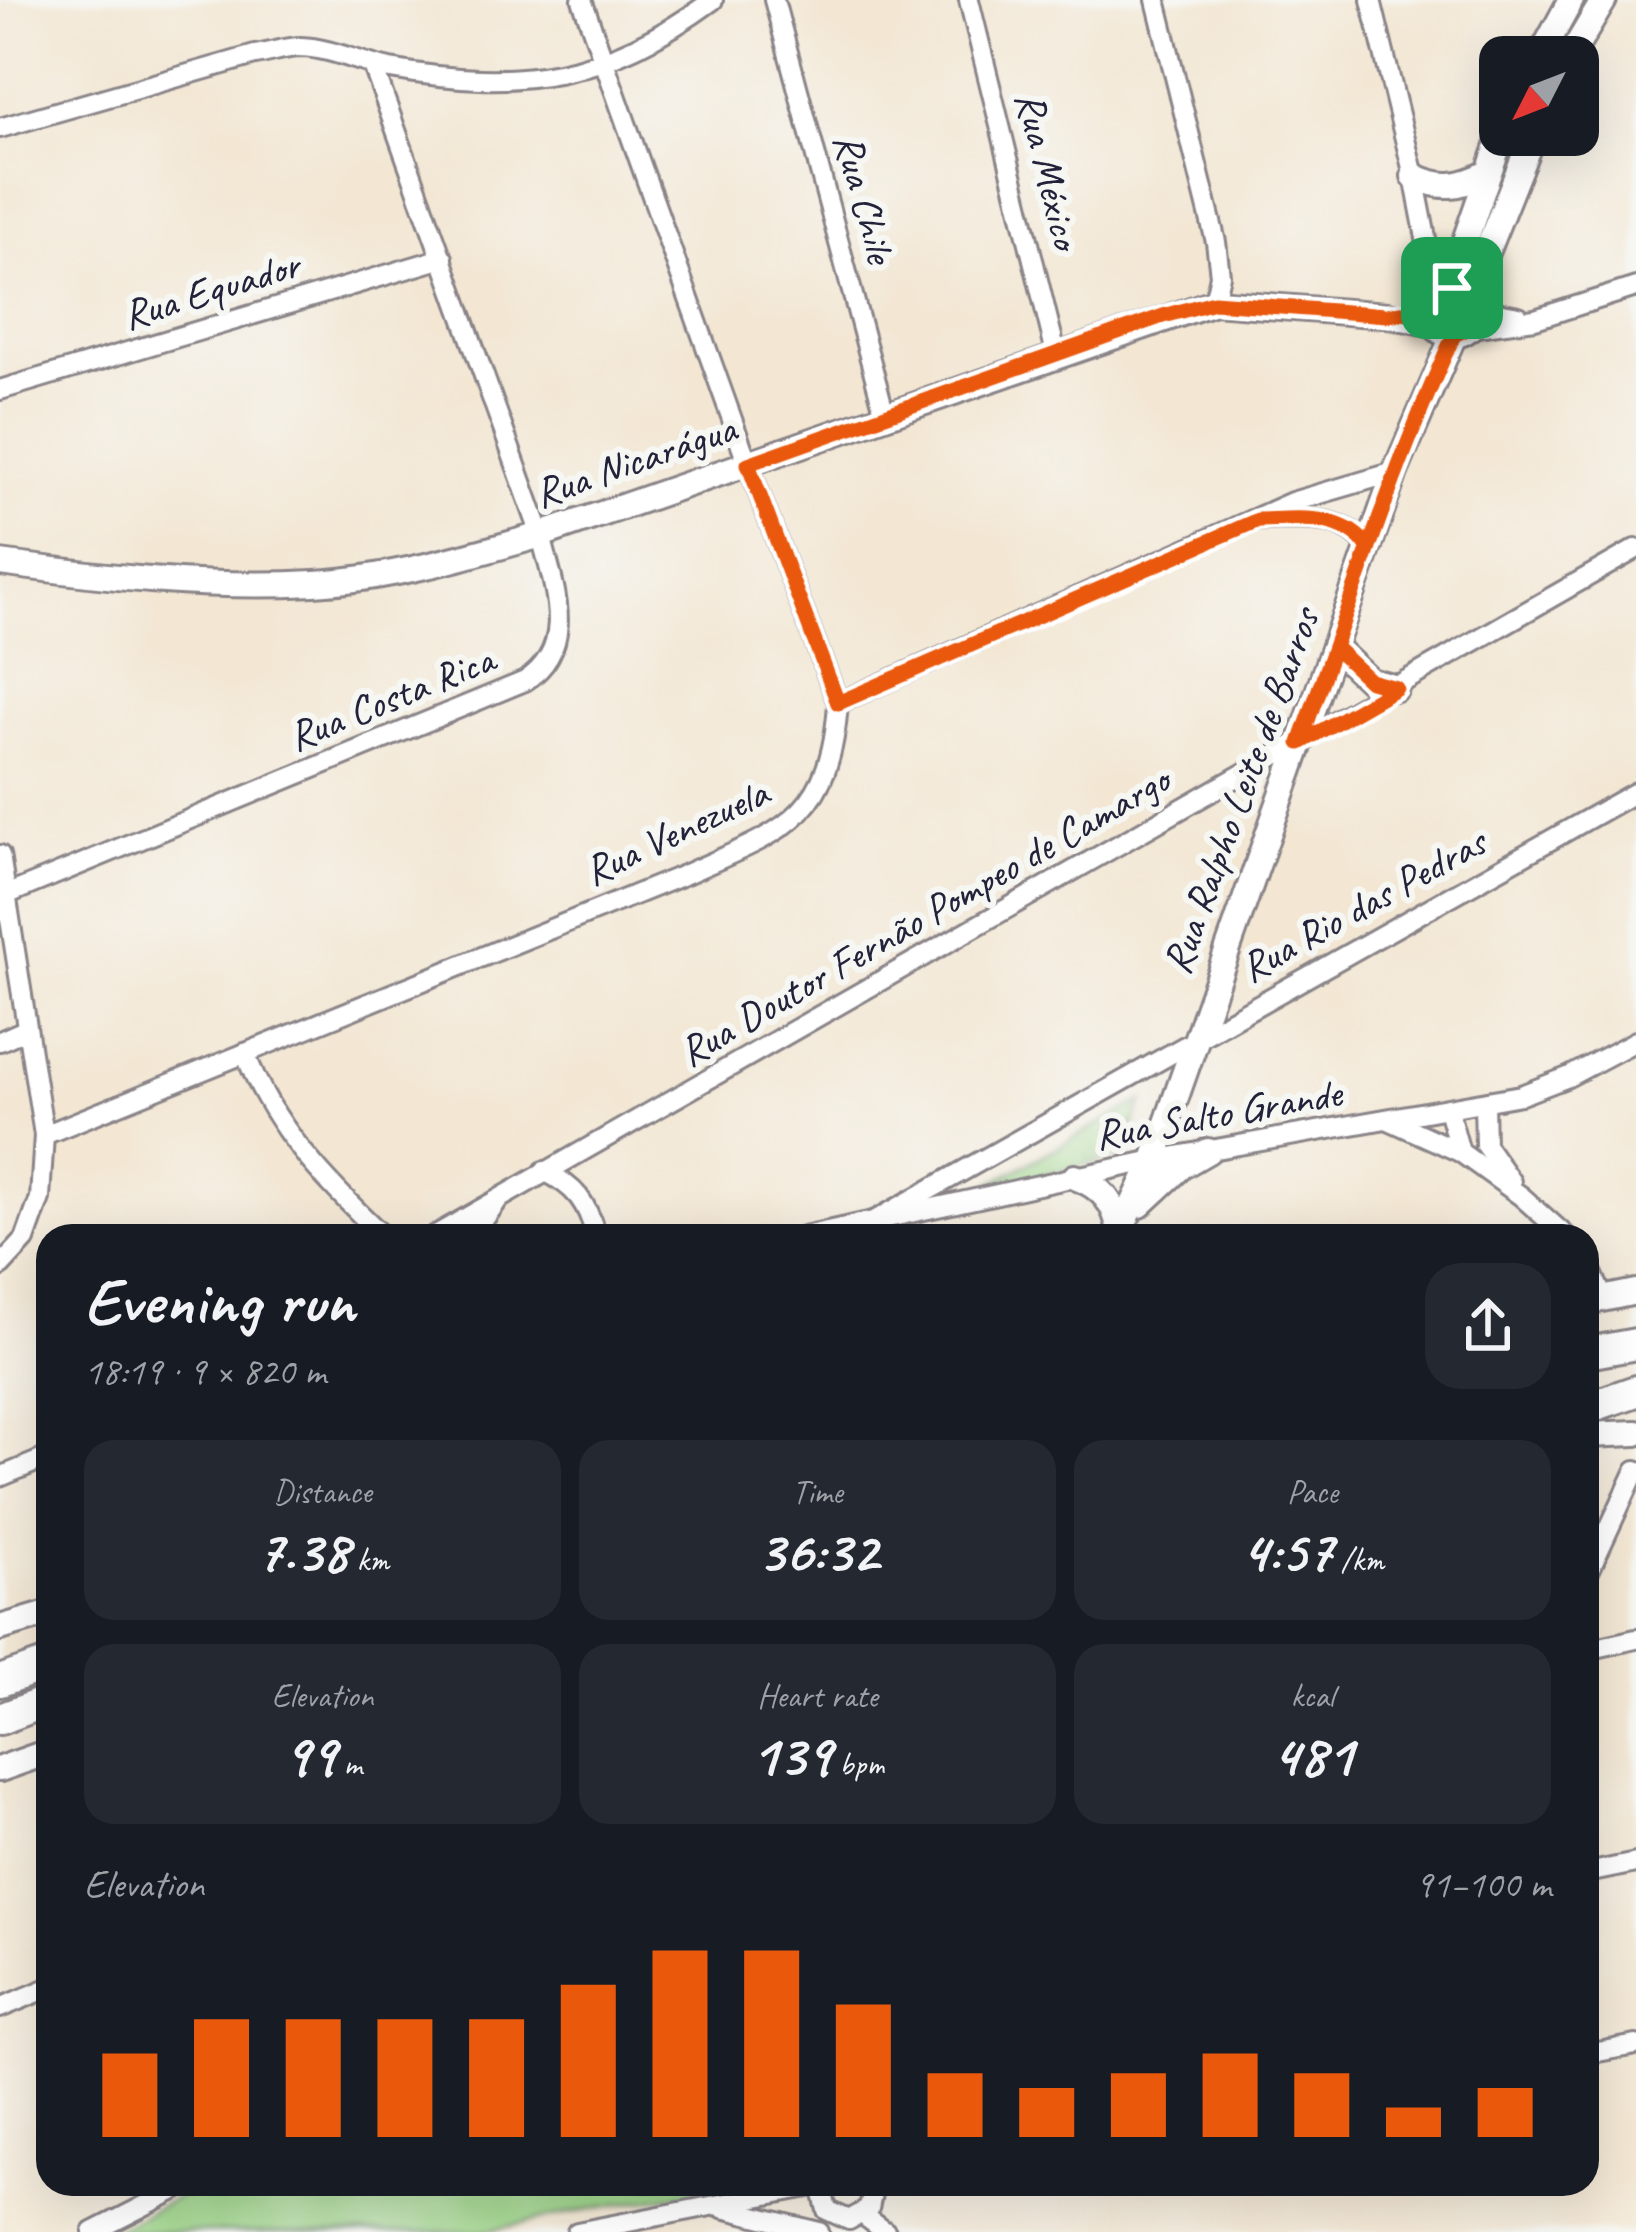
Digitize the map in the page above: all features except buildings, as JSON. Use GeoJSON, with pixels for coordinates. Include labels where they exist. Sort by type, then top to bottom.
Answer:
{"type":"FeatureCollection","features":[{"type":"Feature","properties":{"kind":"highway"},"geometry":{"type":"LineString","coordinates":[[1599,1341],[1636,1341]]}},
{"type":"Feature","properties":{"kind":"highway"},"geometry":{"type":"LineString","coordinates":[[1599,1350],[1636,1341]]}},
{"type":"Feature","properties":{"kind":"highway"},"geometry":{"type":"LineString","coordinates":[[1599,1383],[1636,1378]]}},
{"type":"Feature","properties":{"kind":"highway"},"geometry":{"type":"LineString","coordinates":[[1599,1404],[1636,1391]]}},
{"type":"Feature","properties":{"kind":"highway"},"geometry":{"type":"LineString","coordinates":[[0,1681],[36,1668]]}},
{"type":"Feature","properties":{"kind":"highway"},"geometry":{"type":"LineString","coordinates":[[0,1730],[25,1709]]}},
{"type":"Feature","properties":{"kind":"street","name":"Rua Venezuela"},"geometry":{"type":"LineString","coordinates":[[44,1135],[765,838],[796,818],[816,796],[836,743],[838,703],[582,0]]}},
{"type":"Feature","properties":{"kind":"street"},"geometry":{"type":"LineString","coordinates":[[0,128],[298,47],[327,50],[373,66],[476,81],[515,80],[605,63],[648,44],[713,0]]}},
{"type":"Feature","properties":{"kind":"street","name":"Rua Chile"},"geometry":{"type":"LineString","coordinates":[[774,0],[885,415]]}},
{"type":"Feature","properties":{"kind":"street","name":"Rua México"},"geometry":{"type":"LineString","coordinates":[[969,0],[1057,357]]}},
{"type":"Feature","properties":{"kind":"street"},"geometry":{"type":"LineString","coordinates":[[1156,0],[1216,242],[1220,275],[1214,302],[1387,315],[1450,313],[1535,319],[1636,286]]}},
{"type":"Feature","properties":{"kind":"street"},"geometry":{"type":"LineString","coordinates":[[1371,0],[1450,313]]}},
{"type":"Feature","properties":{"kind":"street"},"geometry":{"type":"LineString","coordinates":[[1551,36],[1571,0]]}},
{"type":"Feature","properties":{"kind":"street"},"geometry":{"type":"LineString","coordinates":[[1583,36],[1604,0]]}},
{"type":"Feature","properties":{"kind":"street","name":"Rua Costa Rica"},"geometry":{"type":"LineString","coordinates":[[6,895],[526,682],[542,670],[555,650],[560,628],[541,535],[373,66]]}},
{"type":"Feature","properties":{"kind":"street"},"geometry":{"type":"LineString","coordinates":[[1486,212],[1488,173],[1494,156]]}},
{"type":"Feature","properties":{"kind":"street"},"geometry":{"type":"LineString","coordinates":[[1486,212],[1520,156]]}},
{"type":"Feature","properties":{"kind":"street"},"geometry":{"type":"LineString","coordinates":[[1414,176],[1454,187],[1488,173]]}},
{"type":"Feature","properties":{"kind":"street","name":"Rua Ralpho Leite de Barros"},"geometry":{"type":"LineString","coordinates":[[1124,1224],[1154,1160],[1396,472],[1437,372],[1450,313],[1448,289],[1486,212]]}},
{"type":"Feature","properties":{"kind":"street","name":"Rua Equador"},"geometry":{"type":"LineString","coordinates":[[0,390],[442,258]]}},
{"type":"Feature","properties":{"kind":"street","name":"Rua Nicarágua"},"geometry":{"type":"LineString","coordinates":[[0,563],[179,583],[315,583],[476,554],[1214,302]]}},
{"type":"Feature","properties":{"kind":"street"},"geometry":{"type":"LineString","coordinates":[[838,703],[1320,492],[1396,472]]}},
{"type":"Feature","properties":{"kind":"street"},"geometry":{"type":"LineString","coordinates":[[1258,520],[1339,524],[1360,536],[1369,548]]}},
{"type":"Feature","properties":{"kind":"street","name":"Rua Doutor Fernão Pompeo de Camargo"},"geometry":{"type":"LineString","coordinates":[[453,1224],[1636,549]]}},
{"type":"Feature","properties":{"kind":"street"},"geometry":{"type":"LineString","coordinates":[[1334,647],[1370,681],[1396,688]]}},
{"type":"Feature","properties":{"kind":"street","name":"Rua Rio das Pedras"},"geometry":{"type":"LineString","coordinates":[[874,1222],[1636,792]]}},
{"type":"Feature","properties":{"kind":"street"},"geometry":{"type":"LineString","coordinates":[[0,855],[44,1135],[40,1198],[25,1240],[0,1267]]}},
{"type":"Feature","properties":{"kind":"street"},"geometry":{"type":"LineString","coordinates":[[0,1041],[25,1030]]}},
{"type":"Feature","properties":{"kind":"street","name":"Rua Salto Grande"},"geometry":{"type":"LineString","coordinates":[[864,1224],[1154,1160],[1521,1095],[1568,1077],[1636,1041]]}},
{"type":"Feature","properties":{"kind":"street"},"geometry":{"type":"LineString","coordinates":[[245,1053],[278,1122],[308,1161],[371,1224]]}},
{"type":"Feature","properties":{"kind":"street"},"geometry":{"type":"LineString","coordinates":[[1484,1102],[1485,1145],[1521,1196]]}},
{"type":"Feature","properties":{"kind":"street"},"geometry":{"type":"LineString","coordinates":[[1448,1109],[1460,1152]]}},
{"type":"Feature","properties":{"kind":"street"},"geometry":{"type":"LineString","coordinates":[[1389,1120],[1460,1152],[1552,1224]]}},
{"type":"Feature","properties":{"kind":"street"},"geometry":{"type":"LineString","coordinates":[[1127,1224],[1159,1185],[1208,1150]]}},
{"type":"Feature","properties":{"kind":"street"},"geometry":{"type":"LineString","coordinates":[[544,1171],[578,1191],[593,1224]]}},
{"type":"Feature","properties":{"kind":"street"},"geometry":{"type":"LineString","coordinates":[[1075,1177],[1089,1182],[1112,1202],[1117,1224]]}},
{"type":"Feature","properties":{"kind":"street"},"geometry":{"type":"LineString","coordinates":[[480,1224],[502,1194]]}},
{"type":"Feature","properties":{"kind":"street"},"geometry":{"type":"LineString","coordinates":[[1599,1300],[1636,1292]]}},
{"type":"Feature","properties":{"kind":"street"},"geometry":{"type":"LineString","coordinates":[[1599,1435],[1636,1433]]}},
{"type":"Feature","properties":{"kind":"street"},"geometry":{"type":"LineString","coordinates":[[0,1477],[36,1461]]}},
{"type":"Feature","properties":{"kind":"street"},"geometry":{"type":"LineString","coordinates":[[1599,1550],[1636,1470]]}},
{"type":"Feature","properties":{"kind":"street"},"geometry":{"type":"LineString","coordinates":[[0,1628],[36,1618]]}},
{"type":"Feature","properties":{"kind":"street"},"geometry":{"type":"LineString","coordinates":[[1599,1647],[1636,1639]]}},
{"type":"Feature","properties":{"kind":"street"},"geometry":{"type":"LineString","coordinates":[[0,1769],[36,1756]]}},
{"type":"Feature","properties":{"kind":"street"},"geometry":{"type":"LineString","coordinates":[[1599,1871],[1636,1863]]}},
{"type":"Feature","properties":{"kind":"street"},"geometry":{"type":"LineString","coordinates":[[0,2008],[36,1993]]}},
{"type":"Feature","properties":{"kind":"street"},"geometry":{"type":"LineString","coordinates":[[1599,2052],[1636,2045]]}},
{"type":"Feature","properties":{"kind":"street"},"geometry":{"type":"LineString","coordinates":[[93,2232],[164,2196]]}},
{"type":"Feature","properties":{"kind":"street"},"geometry":{"type":"LineString","coordinates":[[577,2232],[763,2196]]}},
{"type":"Feature","properties":{"kind":"street"},"geometry":{"type":"LineString","coordinates":[[824,2196],[833,2216],[849,2220],[863,2215],[873,2196]]}},
{"type":"Feature","properties":{"kind":"street"},"geometry":{"type":"LineString","coordinates":[[712,2206],[819,2232]]}},
{"type":"Feature","properties":{"kind":"street"},"geometry":{"type":"LineString","coordinates":[[863,2215],[886,2232]]}},
{"type":"Feature","properties":{"kind":"green space"},"geometry":{"type":"Polygon","coordinates":[[[1143,1101],[1122,1156],[977,1191],[1143,1101]]]}},
{"type":"Feature","properties":{"kind":"green space"},"geometry":{"type":"Polygon","coordinates":[[[180,2196],[674,2196],[482,2232],[111,2232],[180,2196]]]}},
{"type":"Feature","properties":{"kind":"route"},"geometry":{"type":"LineString","coordinates":[[1452,288],[1468,295],[1476,315],[1469,328],[1454,335],[1437,372],[1334,647],[1370,681],[1396,688],[1300,743],[1369,548],[1360,536],[1339,524],[1292,519],[1258,520],[838,703],[748,464],[1214,302],[1387,315],[1430,309],[1437,295],[1452,288]]}}]}
